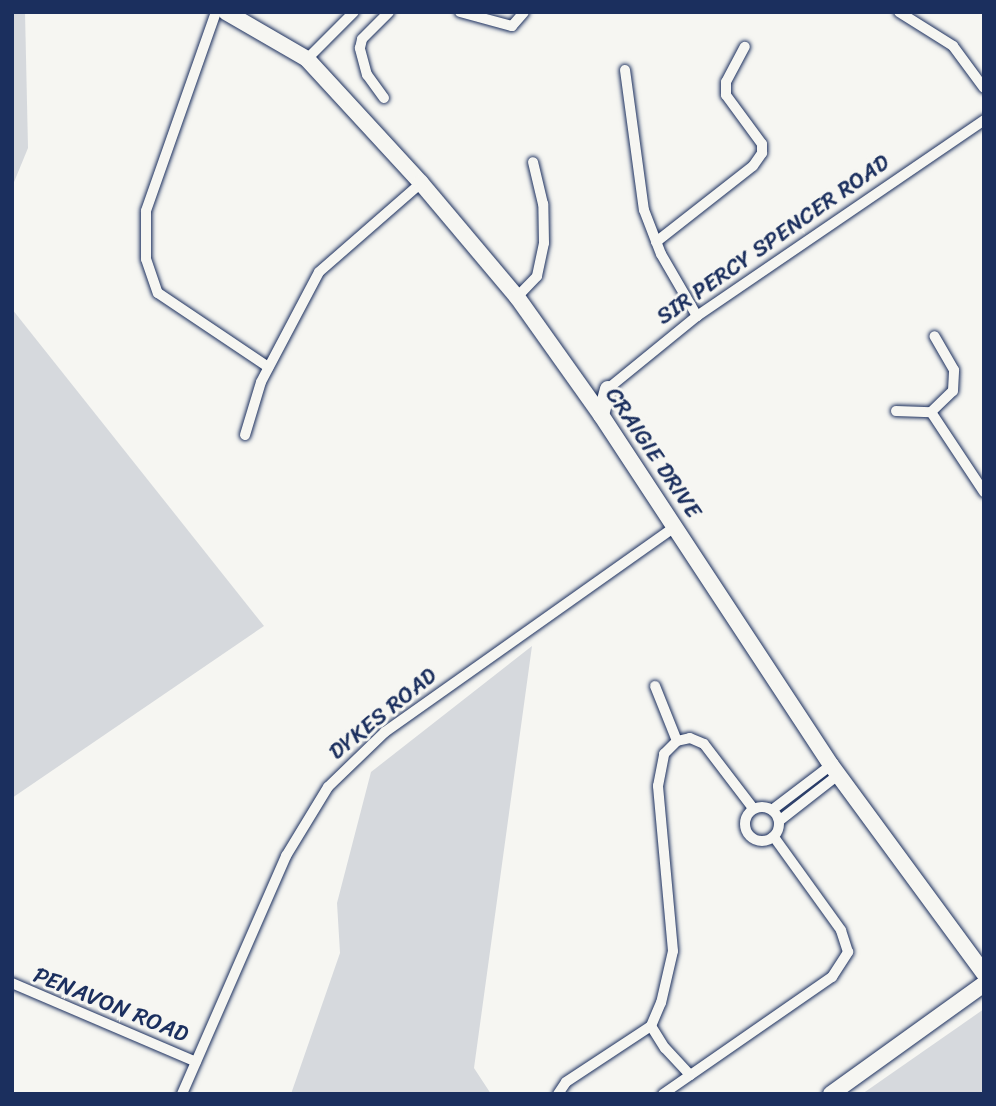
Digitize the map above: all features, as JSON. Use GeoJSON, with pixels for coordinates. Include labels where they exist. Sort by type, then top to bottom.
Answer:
{"type":"FeatureCollection","features":[{"type":"Feature","properties":{"kind":"street"},"geometry":{"type":"LineString","coordinates":[[216,12],[146,211],[146,259],[158,293],[268,367]]}},
{"type":"Feature","properties":{"kind":"street","name":"CRAIGIE DRIVE"},"geometry":{"type":"LineString","coordinates":[[226,12],[307,59],[421,183],[517,297],[596,408],[835,770],[984,973]]}},
{"type":"Feature","properties":{"kind":"street"},"geometry":{"type":"LineString","coordinates":[[307,59],[354,12]]}},
{"type":"Feature","properties":{"kind":"street"},"geometry":{"type":"LineString","coordinates":[[384,98],[367,75],[360,48],[362,39],[389,12]]}},
{"type":"Feature","properties":{"kind":"street"},"geometry":{"type":"LineString","coordinates":[[460,12],[512,26],[524,12]]}},
{"type":"Feature","properties":{"kind":"street"},"geometry":{"type":"LineString","coordinates":[[899,12],[953,46],[984,88]]}},
{"type":"Feature","properties":{"kind":"street"},"geometry":{"type":"LineString","coordinates":[[656,242],[753,166],[762,153],[762,144],[726,95],[726,82],[744,47]]}},
{"type":"Feature","properties":{"kind":"street"},"geometry":{"type":"LineString","coordinates":[[625,70],[638,189],[656,242],[697,316]]}},
{"type":"Feature","properties":{"kind":"street","name":"SIR PERCY SPENCER ROAD"},"geometry":{"type":"LineString","coordinates":[[608,389],[697,316],[984,120]]}},
{"type":"Feature","properties":{"kind":"street"},"geometry":{"type":"LineString","coordinates":[[517,297],[537,276],[545,220],[533,162]]}},
{"type":"Feature","properties":{"kind":"street"},"geometry":{"type":"LineString","coordinates":[[245,435],[268,367],[320,272],[421,183]]}},
{"type":"Feature","properties":{"kind":"street"},"geometry":{"type":"LineString","coordinates":[[896,411],[931,412],[953,391],[957,380],[934,336]]}},
{"type":"Feature","properties":{"kind":"street"},"geometry":{"type":"LineString","coordinates":[[596,408],[608,389]]}},
{"type":"Feature","properties":{"kind":"street"},"geometry":{"type":"LineString","coordinates":[[931,412],[984,492]]}},
{"type":"Feature","properties":{"kind":"street","name":"DYKES ROAD"},"geometry":{"type":"LineString","coordinates":[[182,1094],[286,856],[328,787],[385,732],[674,527]]}},
{"type":"Feature","properties":{"kind":"street"},"geometry":{"type":"LineString","coordinates":[[655,687],[677,741]]}},
{"type":"Feature","properties":{"kind":"street"},"geometry":{"type":"LineString","coordinates":[[558,1094],[566,1082],[651,1026],[668,979],[673,951],[658,771],[664,754],[677,741],[698,741],[714,752],[753,808],[772,810],[835,770]]}},
{"type":"Feature","properties":{"kind":"street"},"geometry":{"type":"LineString","coordinates":[[774,837],[779,821],[835,770]]}},
{"type":"Feature","properties":{"kind":"street"},"geometry":{"type":"LineString","coordinates":[[753,808],[744,822],[747,834],[761,842],[774,837]]}},
{"type":"Feature","properties":{"kind":"street"},"geometry":{"type":"LineString","coordinates":[[772,810],[779,821]]}},
{"type":"Feature","properties":{"kind":"street"},"geometry":{"type":"LineString","coordinates":[[663,1094],[832,977],[848,952],[841,930],[774,837]]}},
{"type":"Feature","properties":{"kind":"street"},"geometry":{"type":"LineString","coordinates":[[831,1094],[984,984]]}},
{"type":"Feature","properties":{"kind":"street","name":"PENAVON ROAD"},"geometry":{"type":"LineString","coordinates":[[13,988],[196,1062]]}},
{"type":"Feature","properties":{"kind":"street"},"geometry":{"type":"LineString","coordinates":[[651,1026],[664,1048],[690,1075]]}},
{"type":"Feature","properties":{"kind":"shaded area"},"geometry":{"type":"Polygon","coordinates":[[[12,12],[25,12],[28,148],[12,187],[12,12]]]}},
{"type":"Feature","properties":{"kind":"shaded area"},"geometry":{"type":"Polygon","coordinates":[[[12,309],[264,626],[12,798],[12,309]]]}},
{"type":"Feature","properties":{"kind":"shaded area"},"geometry":{"type":"Polygon","coordinates":[[[532,646],[474,1068],[491,1094],[291,1094],[340,953],[337,903],[371,772],[532,646]]]}},
{"type":"Feature","properties":{"kind":"shaded area"},"geometry":{"type":"Polygon","coordinates":[[[984,1009],[984,1094],[862,1094],[984,1009]]]}}]}
